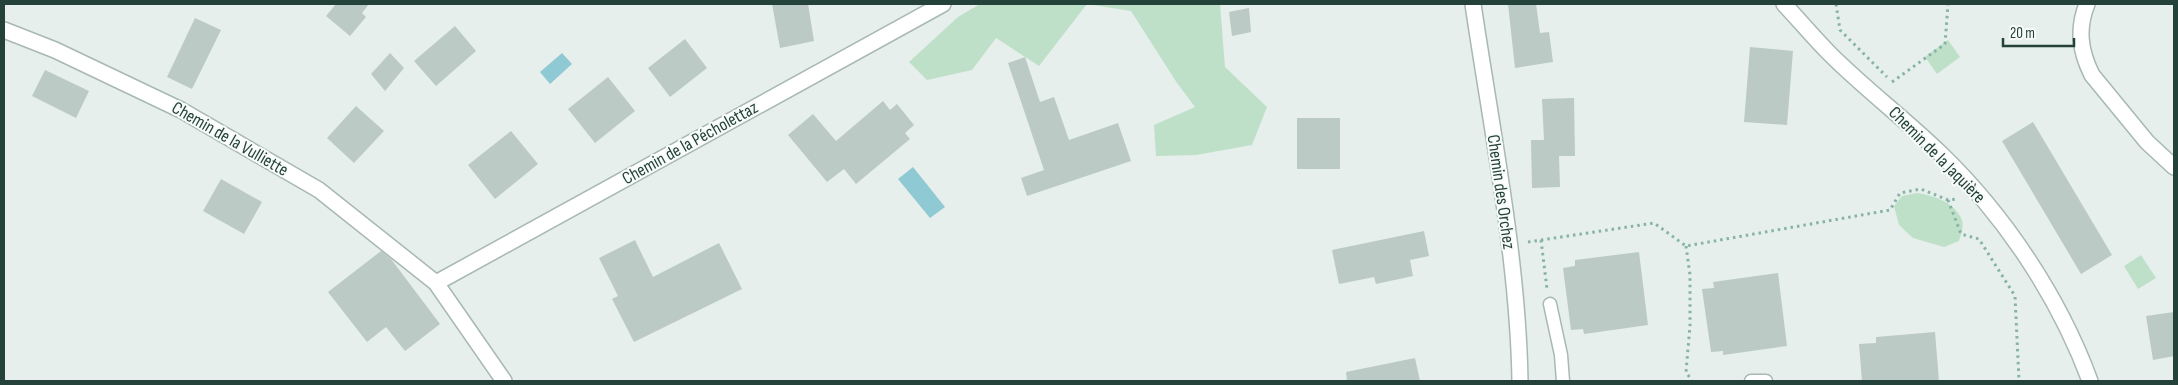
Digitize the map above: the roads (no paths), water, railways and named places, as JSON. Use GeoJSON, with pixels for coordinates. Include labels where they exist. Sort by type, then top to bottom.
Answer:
{"type":"FeatureCollection","features":[{"type":"Feature","properties":{"kind":"street","name":"Chemin de la Pécholettaz"},"geometry":{"type":"LineString","coordinates":[[436,283],[943,4]]}},
{"type":"Feature","properties":{"kind":"street","name":"Chemin des Orchez"},"geometry":{"type":"LineString","coordinates":[[1473,4],[1509,245],[1520,381]]}},
{"type":"Feature","properties":{"kind":"street","name":"Chemin de la Jaquière"},"geometry":{"type":"LineString","coordinates":[[1784,4],[1831,55],[1942,154],[1982,198],[2034,271],[2075,346],[2090,381]]}},
{"type":"Feature","properties":{"kind":"street"},"geometry":{"type":"LineString","coordinates":[[2087,4],[2083,15],[2080,38],[2083,55],[2092,75],[2148,142],[2174,167]]}},
{"type":"Feature","properties":{"kind":"street","name":"Chemin de la Vulliette"},"geometry":{"type":"LineString","coordinates":[[4,30],[55,50],[181,110],[319,190],[436,283],[504,381]]}},
{"type":"Feature","properties":{"kind":"lane"},"geometry":{"type":"LineString","coordinates":[[1550,304],[1561,355],[1563,381]]}},
{"type":"Feature","properties":{"kind":"lane"},"geometry":{"type":"LineString","coordinates":[[1751,381],[1766,381]]}},
{"type":"Feature","properties":{"kind":"water"},"geometry":{"type":"Polygon","coordinates":[[[562,53],[572,64],[550,84],[540,72],[562,53]]]}},
{"type":"Feature","properties":{"kind":"water"},"geometry":{"type":"Polygon","coordinates":[[[913,167],[945,207],[930,218],[898,179],[913,167]]]}}]}
